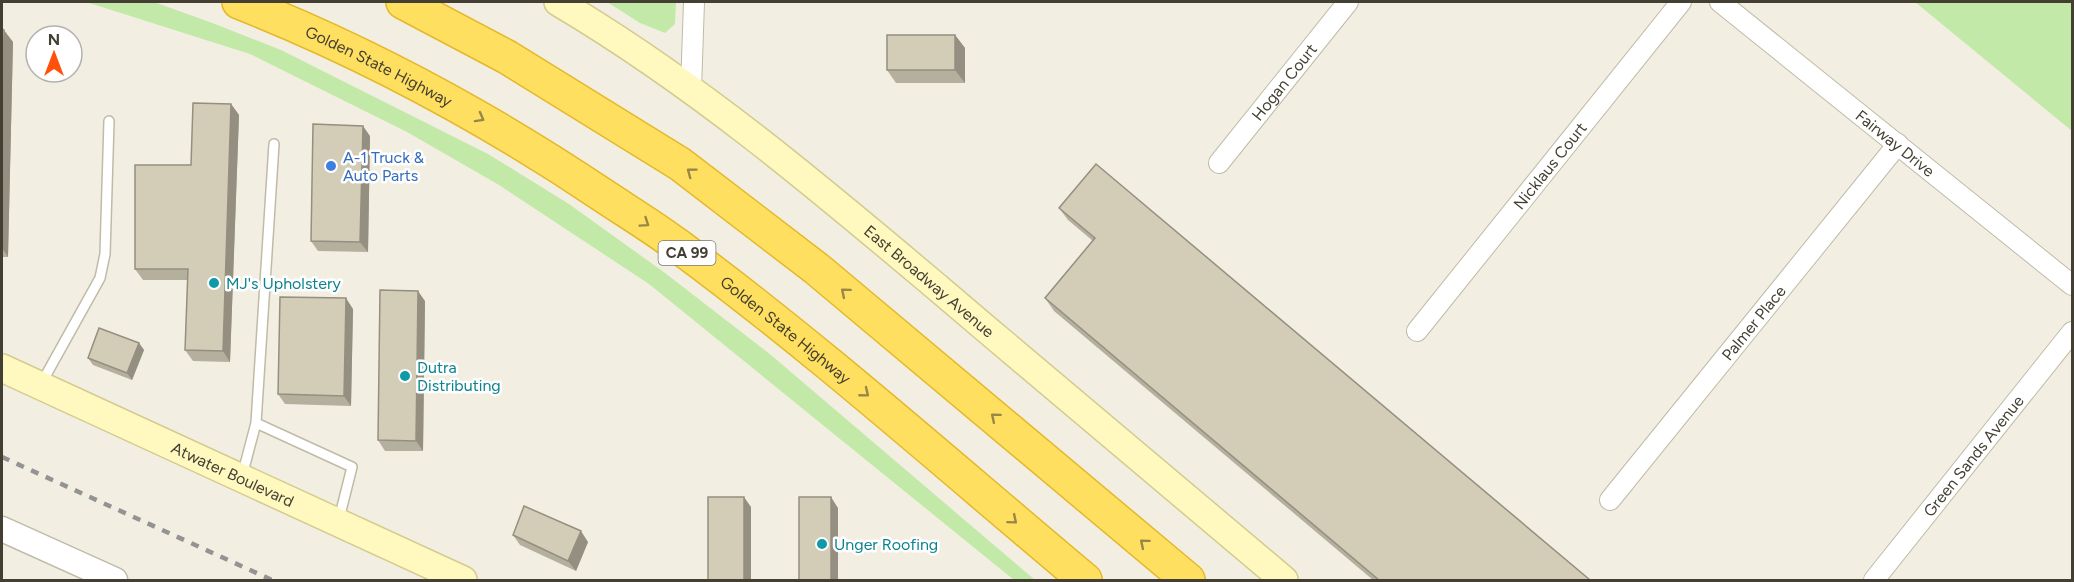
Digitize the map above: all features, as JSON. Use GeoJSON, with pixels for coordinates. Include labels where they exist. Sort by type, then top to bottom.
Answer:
{"type":"FeatureCollection","features":[{"type":"Feature","properties":{"kind":"highway","name":"Golden State Highway"},"geometry":{"type":"LineString","coordinates":[[239,2],[296,24],[398,73],[521,140],[676,244],[866,394],[1085,580]]}},
{"type":"Feature","properties":{"kind":"highway"},"geometry":{"type":"LineString","coordinates":[[403,2],[507,57],[681,164],[817,269],[1188,580]]}},
{"type":"Feature","properties":{"kind":"main road","name":"East Broadway Avenue"},"geometry":{"type":"LineString","coordinates":[[558,2],[691,89],[853,217],[1284,580]]}},
{"type":"Feature","properties":{"kind":"main road","name":"Atwater Boulevard"},"geometry":{"type":"LineString","coordinates":[[2,368],[463,580]]}},
{"type":"Feature","properties":{"kind":"street"},"geometry":{"type":"LineString","coordinates":[[691,89],[694,2]]}},
{"type":"Feature","properties":{"kind":"street","name":"Hogan Court"},"geometry":{"type":"LineString","coordinates":[[1219,163],[1348,2]]}},
{"type":"Feature","properties":{"kind":"street","name":"Nicklaus Court"},"geometry":{"type":"LineString","coordinates":[[1417,331],[1681,2]]}},
{"type":"Feature","properties":{"kind":"street","name":"Fairway Drive"},"geometry":{"type":"LineString","coordinates":[[1720,2],[2073,285]]}},
{"type":"Feature","properties":{"kind":"street","name":"Palmer Place"},"geometry":{"type":"LineString","coordinates":[[1610,500],[1898,144]]}},
{"type":"Feature","properties":{"kind":"street","name":"Green Sands Avenue"},"geometry":{"type":"LineString","coordinates":[[1874,580],[2073,332]]}},
{"type":"Feature","properties":{"kind":"street"},"geometry":{"type":"LineString","coordinates":[[2,529],[115,580]]}},
{"type":"Feature","properties":{"kind":"lane"},"geometry":{"type":"LineString","coordinates":[[40,386],[100,278],[105,254],[108,121]]}},
{"type":"Feature","properties":{"kind":"lane"},"geometry":{"type":"LineString","coordinates":[[241,478],[256,423],[274,144]]}},
{"type":"Feature","properties":{"kind":"lane"},"geometry":{"type":"LineString","coordinates":[[256,423],[352,467],[338,522]]}},
{"type":"Feature","properties":{"kind":"green space"},"geometry":{"type":"Polygon","coordinates":[[[86,2],[154,2],[215,24],[281,50],[488,154],[569,204],[665,273],[771,355],[1035,580],[1014,580],[649,284],[499,185],[407,132],[250,54],[86,2]]]}},
{"type":"Feature","properties":{"kind":"green space"},"geometry":{"type":"Polygon","coordinates":[[[607,2],[676,2],[675,24],[665,33],[640,23],[607,2]]]}},
{"type":"Feature","properties":{"kind":"green space"},"geometry":{"type":"Polygon","coordinates":[[[1915,2],[2072,2],[2072,131],[1915,2]]]}},
{"type":"Feature","properties":{"kind":"building"},"geometry":{"type":"Polygon","coordinates":[[[2,29],[4,30],[2,134],[2,29]]]}},
{"type":"Feature","properties":{"kind":"building"},"geometry":{"type":"Polygon","coordinates":[[[887,35],[955,35],[955,70],[887,70],[887,35]]]}},
{"type":"Feature","properties":{"kind":"building"},"geometry":{"type":"Polygon","coordinates":[[[193,103],[231,104],[223,351],[185,350],[188,269],[135,269],[135,165],[191,165],[193,103]]]}},
{"type":"Feature","properties":{"kind":"building"},"geometry":{"type":"Polygon","coordinates":[[[313,124],[363,126],[360,242],[311,241],[313,124]]]}},
{"type":"Feature","properties":{"kind":"building"},"geometry":{"type":"Polygon","coordinates":[[[1096,164],[1590,580],[1379,580],[1045,298],[1095,238],[1059,208],[1096,164]]]}},
{"type":"Feature","properties":{"kind":"building","name":"Dutra Distributing"},"geometry":{"type":"Polygon","coordinates":[[[380,290],[418,291],[416,441],[378,440],[380,290]]]}},
{"type":"Feature","properties":{"kind":"building"},"geometry":{"type":"Polygon","coordinates":[[[280,297],[346,298],[344,396],[278,394],[280,297]]]}},
{"type":"Feature","properties":{"kind":"building"},"geometry":{"type":"Polygon","coordinates":[[[99,328],[139,343],[127,373],[88,358],[99,328]]]}},
{"type":"Feature","properties":{"kind":"building"},"geometry":{"type":"Polygon","coordinates":[[[708,497],[744,497],[744,580],[708,580],[708,497]]]}},
{"type":"Feature","properties":{"kind":"building","name":"Unger Roofing"},"geometry":{"type":"Polygon","coordinates":[[[799,497],[831,497],[831,580],[799,580],[799,497]]]}},
{"type":"Feature","properties":{"kind":"building"},"geometry":{"type":"Polygon","coordinates":[[[524,506],[581,531],[568,561],[513,535],[524,506]]]}},
{"type":"Feature","properties":{"kind":"railway"},"geometry":{"type":"LineString","coordinates":[[2,457],[272,580]]}},
{"type":"Feature","properties":{"kind":"place","name":"A-1 Truck & Auto Parts"},"geometry":{"type":"Point","coordinates":[331,166]}},
{"type":"Feature","properties":{"kind":"place","name":"MJ's Upholstery"},"geometry":{"type":"Point","coordinates":[214,283]}},
{"type":"Feature","properties":{"kind":"place","name":"Dutra Distributing"},"geometry":{"type":"Point","coordinates":[405,376]}},
{"type":"Feature","properties":{"kind":"place","name":"Unger Roofing"},"geometry":{"type":"Point","coordinates":[822,544]}}]}
